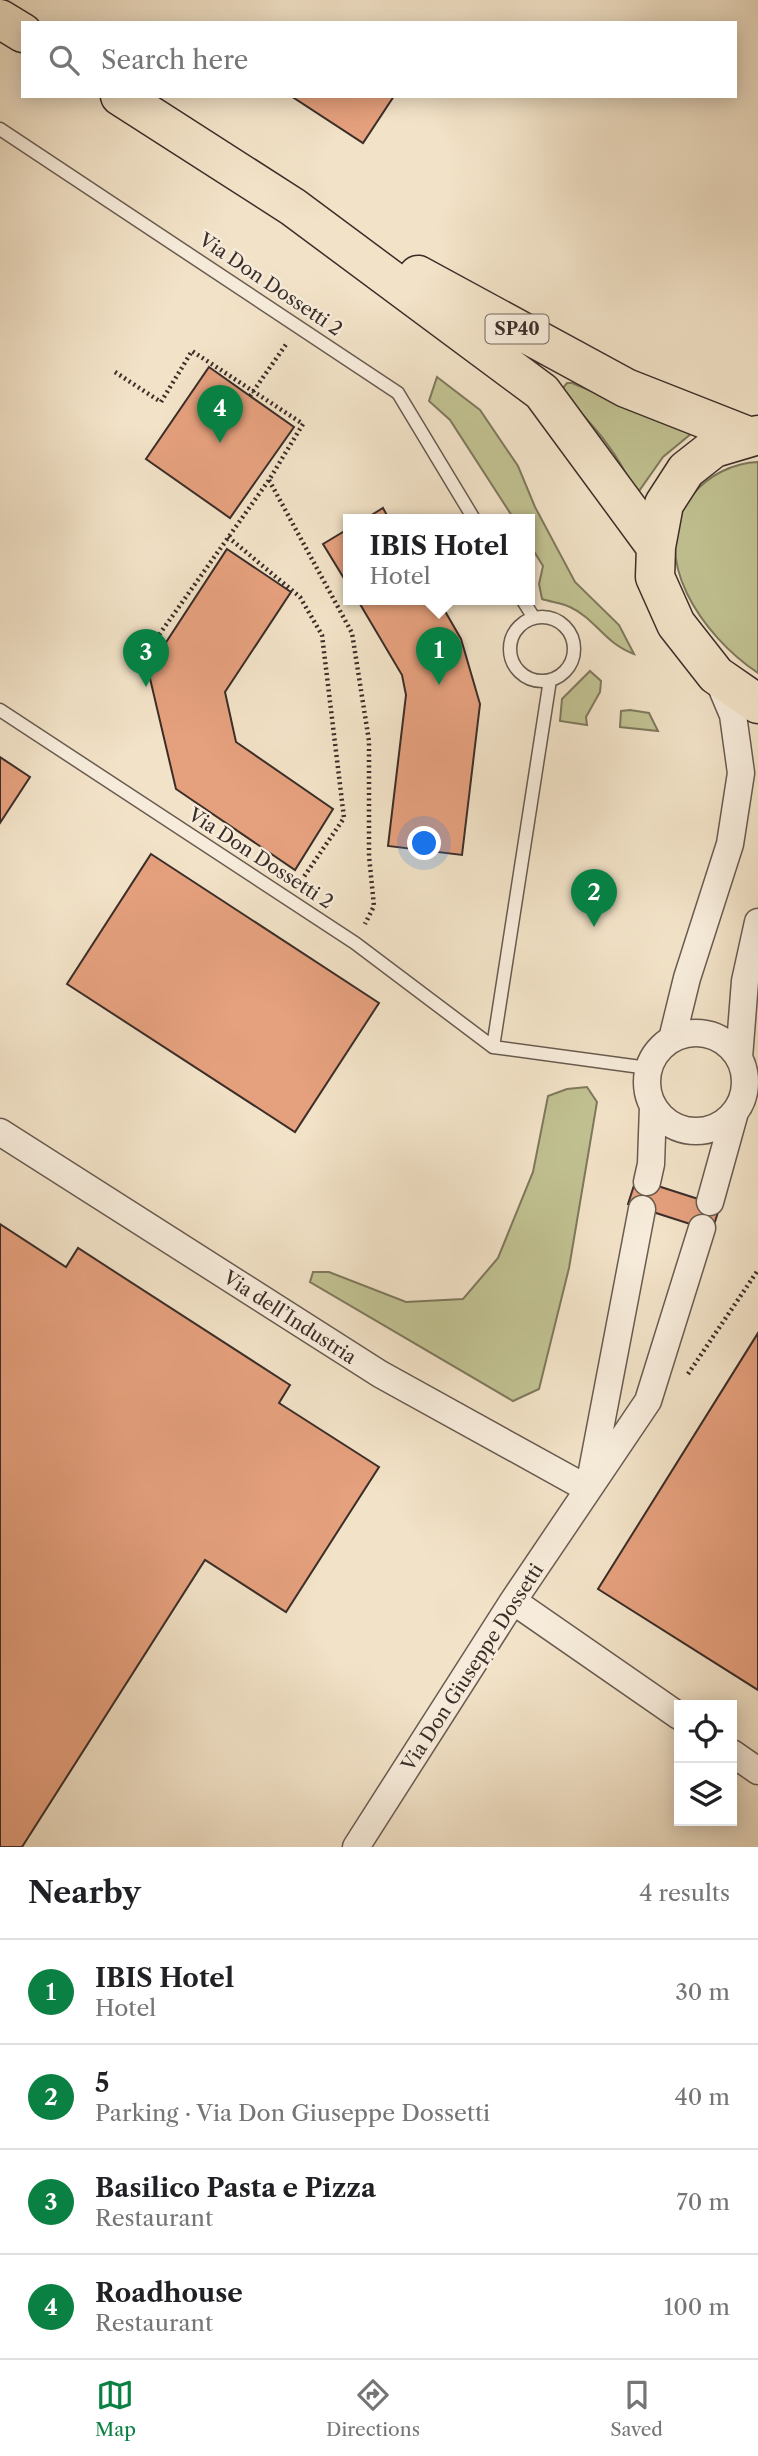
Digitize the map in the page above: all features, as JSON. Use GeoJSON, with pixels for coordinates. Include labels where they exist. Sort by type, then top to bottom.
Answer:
{"type":"FeatureCollection","features":[{"type":"Feature","properties":{"kind":"main road"},"geometry":{"type":"LineString","coordinates":[[0,19],[21,32]]}},
{"type":"Feature","properties":{"kind":"main road","name":"SP40"},"geometry":{"type":"LineString","coordinates":[[123,98],[293,207],[542,392],[656,547]]}},
{"type":"Feature","properties":{"kind":"main road","name":"SP40"},"geometry":{"type":"LineString","coordinates":[[293,207],[625,388],[753,436]]}},
{"type":"Feature","properties":{"kind":"main road","name":"SP40"},"geometry":{"type":"LineString","coordinates":[[753,436],[714,448],[685,471],[664,504],[656,547],[655,577],[676,624],[716,676],[758,704]]}},
{"type":"Feature","properties":{"kind":"street"},"geometry":{"type":"LineString","coordinates":[[672,1039],[687,978],[730,844],[741,773],[733,715],[716,676]]}},
{"type":"Feature","properties":{"kind":"street"},"geometry":{"type":"LineString","coordinates":[[710,1202],[746,1100],[746,1083],[739,1058],[745,982],[758,922]]}},
{"type":"Feature","properties":{"kind":"street"},"geometry":{"type":"LineString","coordinates":[[647,1182],[651,1164],[653,1106],[648,1094],[649,1068],[653,1056],[672,1039],[687,1033],[709,1035],[730,1046],[739,1058]]}},
{"type":"Feature","properties":{"kind":"street"},"geometry":{"type":"LineString","coordinates":[[653,1106],[677,1127],[692,1131],[708,1130],[723,1123],[746,1100]]}},
{"type":"Feature","properties":{"kind":"street","name":"Via dell’Industria"},"geometry":{"type":"LineString","coordinates":[[0,1132],[380,1374],[588,1489]]}},
{"type":"Feature","properties":{"kind":"street","name":"Via Don Giuseppe Dossetti"},"geometry":{"type":"LineString","coordinates":[[588,1489],[642,1209]]}},
{"type":"Feature","properties":{"kind":"street","name":"Via Don Giuseppe Dossetti"},"geometry":{"type":"LineString","coordinates":[[356,1847],[513,1601],[648,1401],[702,1228]]}},
{"type":"Feature","properties":{"kind":"street"},"geometry":{"type":"LineString","coordinates":[[513,1601],[674,1713]]}},
{"type":"Feature","properties":{"kind":"street"},"geometry":{"type":"LineString","coordinates":[[737,1756],[758,1771]]}},
{"type":"Feature","properties":{"kind":"lane","name":"Via Don Dossetti 2"},"geometry":{"type":"LineString","coordinates":[[0,129],[300,325],[398,393],[471,514]]}},
{"type":"Feature","properties":{"kind":"lane"},"geometry":{"type":"LineString","coordinates":[[526,605],[534,618]]}},
{"type":"Feature","properties":{"kind":"lane"},"geometry":{"type":"LineString","coordinates":[[534,618],[556,620],[573,640],[574,649],[568,668],[550,680],[535,681],[524,677],[510,657],[511,639],[516,629],[534,618]]}},
{"type":"Feature","properties":{"kind":"lane"},"geometry":{"type":"LineString","coordinates":[[494,1047],[550,680]]}},
{"type":"Feature","properties":{"kind":"lane","name":"Via Don Dossetti 2"},"geometry":{"type":"LineString","coordinates":[[0,710],[355,943],[494,1047],[649,1068]]}},
{"type":"Feature","properties":{"kind":"path"},"geometry":{"type":"LineString","coordinates":[[250,396],[300,325]]}},
{"type":"Feature","properties":{"kind":"path"},"geometry":{"type":"LineString","coordinates":[[115,372],[160,402],[192,351],[303,424],[269,480],[139,663],[127,664]]}},
{"type":"Feature","properties":{"kind":"path"},"geometry":{"type":"LineString","coordinates":[[269,480],[352,633],[369,741],[369,856],[374,906],[355,943]]}},
{"type":"Feature","properties":{"kind":"path"},"geometry":{"type":"LineString","coordinates":[[228,537],[300,597],[322,635],[344,818],[289,899]]}},
{"type":"Feature","properties":{"kind":"green space"},"geometry":{"type":"Polygon","coordinates":[[[437,377],[480,410],[518,466],[535,507],[575,582],[619,625],[634,654],[615,644],[579,612],[542,599],[539,584],[543,566],[535,553],[535,514],[511,514],[450,420],[429,401],[437,377]]]}},
{"type":"Feature","properties":{"kind":"green space"},"geometry":{"type":"Polygon","coordinates":[[[567,383],[692,433],[663,457],[639,491],[634,492],[613,452],[564,395],[562,389],[567,383]]]}},
{"type":"Feature","properties":{"kind":"green space"},"geometry":{"type":"Polygon","coordinates":[[[758,462],[758,673],[718,639],[701,617],[687,593],[678,568],[675,543],[680,518],[699,487],[731,468],[758,462]]]}},
{"type":"Feature","properties":{"kind":"green space"},"geometry":{"type":"Polygon","coordinates":[[[590,671],[601,681],[600,692],[586,717],[587,725],[560,721],[562,699],[590,671]]]}},
{"type":"Feature","properties":{"kind":"green space"},"geometry":{"type":"Polygon","coordinates":[[[621,711],[649,713],[658,731],[620,727],[621,711]]]}},
{"type":"Feature","properties":{"kind":"green space"},"geometry":{"type":"Polygon","coordinates":[[[587,1087],[597,1102],[569,1268],[539,1389],[513,1401],[310,1282],[313,1272],[329,1272],[406,1302],[463,1299],[498,1258],[533,1172],[548,1096],[567,1089],[587,1087]]]}},
{"type":"Feature","properties":{"kind":"building"},"geometry":{"type":"Polygon","coordinates":[[[294,98],[393,98],[363,143],[294,98]]]}},
{"type":"Feature","properties":{"kind":"building"},"geometry":{"type":"Polygon","coordinates":[[[209,367],[294,427],[230,518],[146,459],[209,367]]]}},
{"type":"Feature","properties":{"kind":"building"},"geometry":{"type":"Polygon","coordinates":[[[383,508],[386,514],[373,514],[383,508]]]}},
{"type":"Feature","properties":{"kind":"building"},"geometry":{"type":"Polygon","coordinates":[[[343,532],[343,577],[323,544],[343,532]]]}},
{"type":"Feature","properties":{"kind":"building"},"geometry":{"type":"Polygon","coordinates":[[[227,549],[291,592],[225,692],[236,742],[333,809],[295,870],[176,789],[148,670],[227,549]]]}},
{"type":"Feature","properties":{"kind":"building"},"geometry":{"type":"Polygon","coordinates":[[[361,605],[441,605],[461,639],[480,704],[462,855],[388,846],[406,695],[402,675],[361,605]]]}},
{"type":"Feature","properties":{"kind":"building"},"geometry":{"type":"Polygon","coordinates":[[[0,757],[30,777],[0,823],[0,757]]]}},
{"type":"Feature","properties":{"kind":"building"},"geometry":{"type":"Polygon","coordinates":[[[151,854],[379,1003],[295,1132],[67,984],[151,854]]]}},
{"type":"Feature","properties":{"kind":"building"},"geometry":{"type":"Polygon","coordinates":[[[636,1179],[720,1206],[712,1231],[628,1204],[636,1179]]]}},
{"type":"Feature","properties":{"kind":"building"},"geometry":{"type":"Polygon","coordinates":[[[0,1224],[66,1267],[78,1248],[290,1385],[279,1403],[379,1467],[286,1612],[205,1560],[22,1847],[0,1847],[0,1224]]]}},
{"type":"Feature","properties":{"kind":"building"},"geometry":{"type":"Polygon","coordinates":[[[758,1333],[758,1690],[598,1589],[758,1333]]]}},
{"type":"Feature","properties":{"kind":"place","name":"Roadhouse"},"geometry":{"type":"Point","coordinates":[220,443]}},
{"type":"Feature","properties":{"kind":"place","name":"IBIS Hotel"},"geometry":{"type":"Point","coordinates":[439,685]}},
{"type":"Feature","properties":{"kind":"place","name":"Basilico Pasta e Pizza"},"geometry":{"type":"Point","coordinates":[146,687]}},
{"type":"Feature","properties":{"kind":"place","name":"5"},"geometry":{"type":"Point","coordinates":[594,927]}}]}
